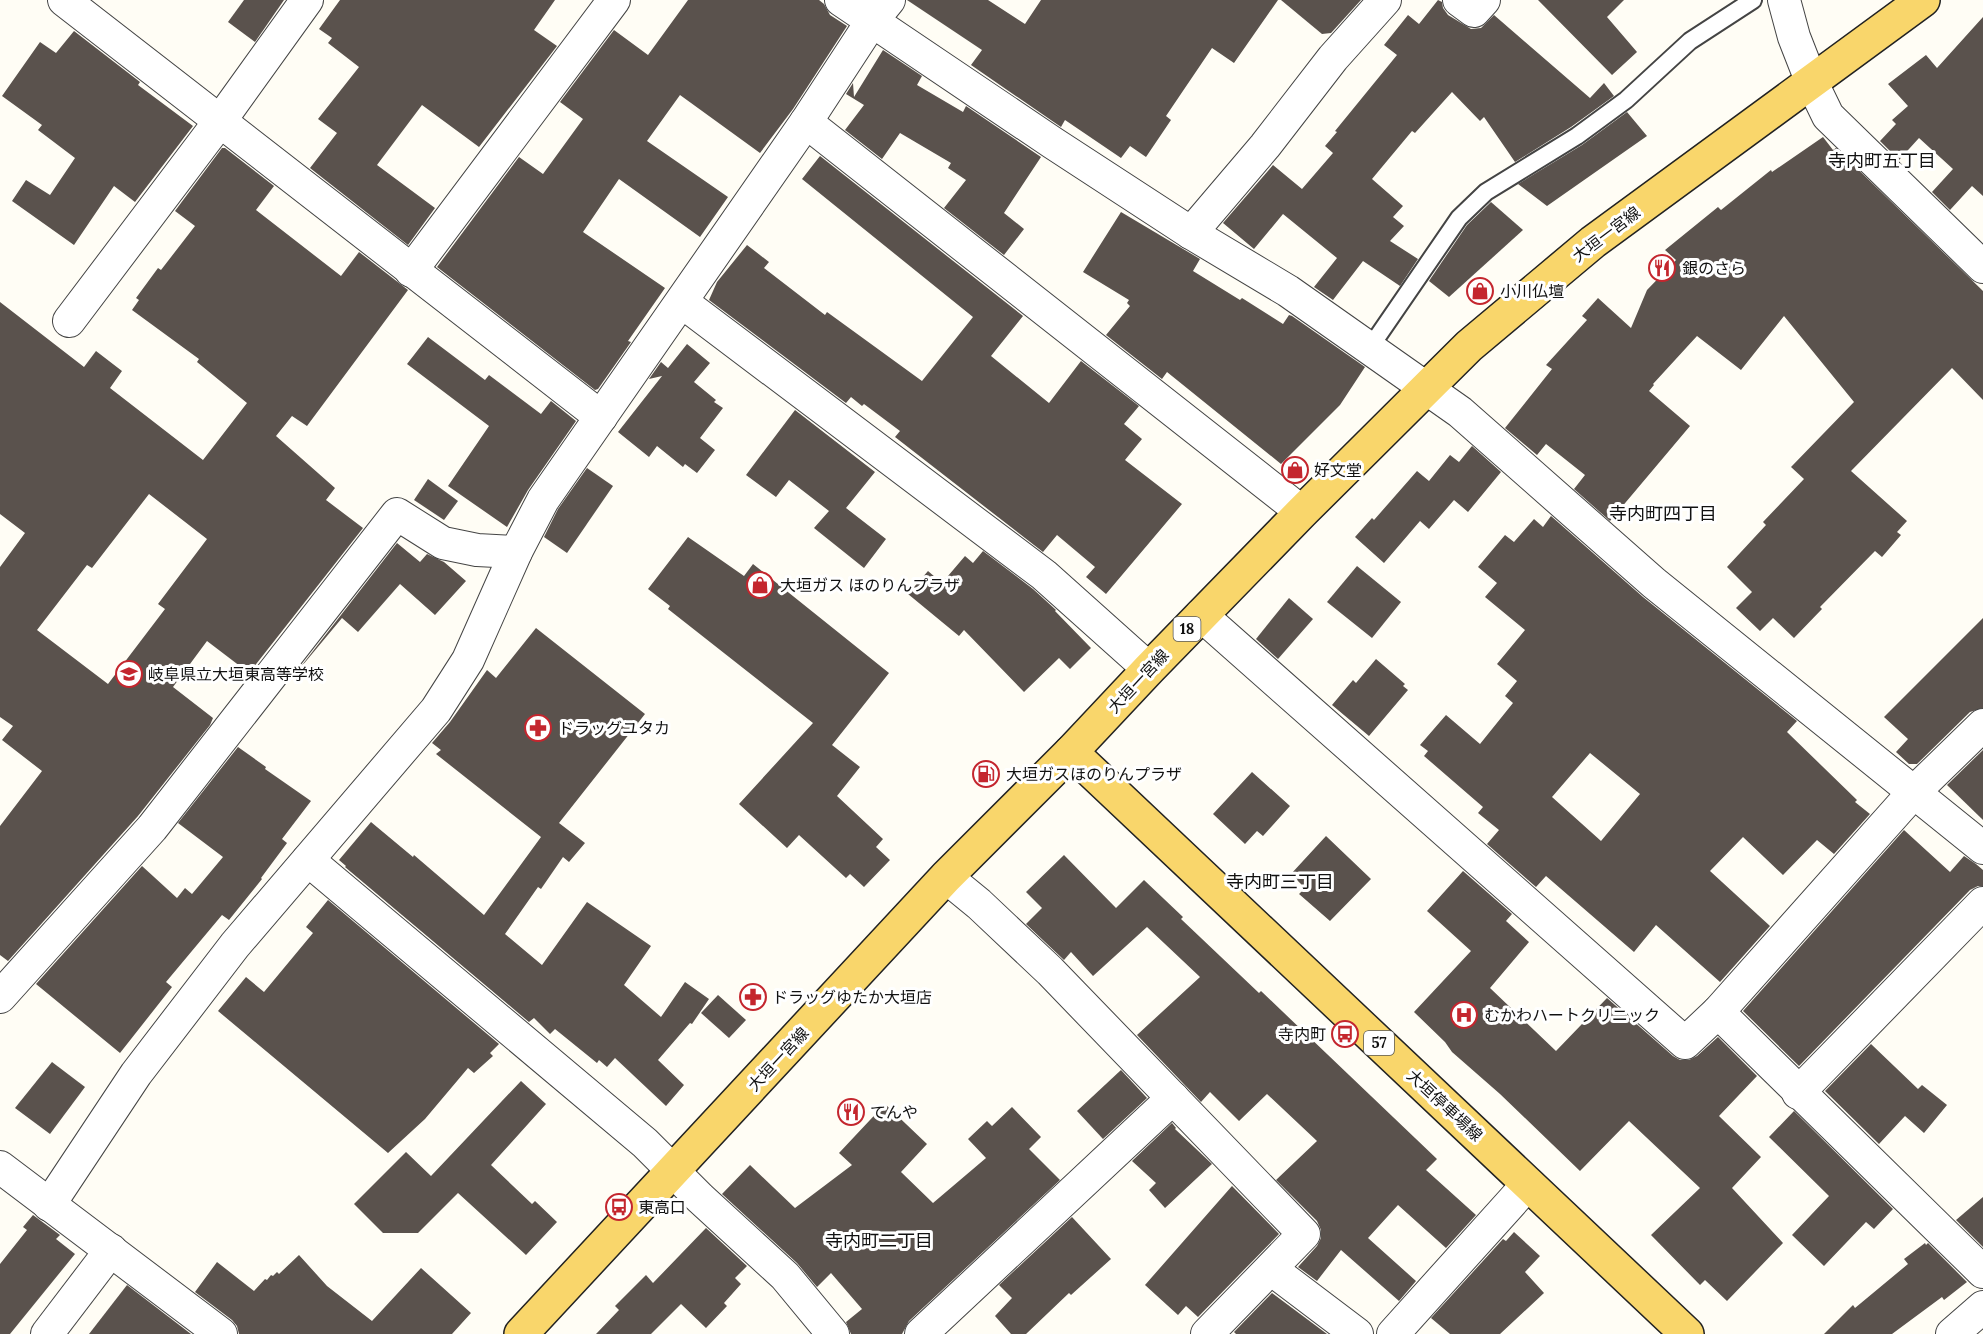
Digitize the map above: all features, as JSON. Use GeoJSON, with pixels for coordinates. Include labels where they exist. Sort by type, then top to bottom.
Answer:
{"type":"FeatureCollection","features":[{"type":"Feature","properties":{"kind":"main road","name":"大垣一宮線"},"geometry":{"type":"LineString","coordinates":[[521,1334],[946,877],[1071,752],[1302,512],[1469,346],[1593,242],[1923,0]]}},
{"type":"Feature","properties":{"kind":"main road","name":"大垣停車場線"},"geometry":{"type":"LineString","coordinates":[[1071,752],[1687,1334]]}},
{"type":"Feature","properties":{"kind":"street"},"geometry":{"type":"LineString","coordinates":[[64,0],[601,417]]}},
{"type":"Feature","properties":{"kind":"street"},"geometry":{"type":"LineString","coordinates":[[69,321],[220,121],[307,0]]}},
{"type":"Feature","properties":{"kind":"street"},"geometry":{"type":"LineString","coordinates":[[411,271],[614,0]]}},
{"type":"Feature","properties":{"kind":"street"},"geometry":{"type":"LineString","coordinates":[[841,0],[880,10],[1053,143],[1191,233],[1288,291],[1460,412],[1654,583],[1983,848]]}},
{"type":"Feature","properties":{"kind":"street"},"geometry":{"type":"LineString","coordinates":[[1191,233],[1265,146],[1333,58],[1385,0]]}},
{"type":"Feature","properties":{"kind":"street"},"geometry":{"type":"LineString","coordinates":[[1459,0],[1474,11],[1484,0]]}},
{"type":"Feature","properties":{"kind":"street"},"geometry":{"type":"LineString","coordinates":[[1784,0],[1794,37],[1828,116],[1983,267]]}},
{"type":"Feature","properties":{"kind":"street"},"geometry":{"type":"LineString","coordinates":[[50,1205],[136,1074],[236,945],[436,710],[468,660],[516,552],[543,500],[806,122],[880,10]]}},
{"type":"Feature","properties":{"kind":"street"},"geometry":{"type":"LineString","coordinates":[[806,122],[1302,512]]}},
{"type":"Feature","properties":{"kind":"street"},"geometry":{"type":"LineString","coordinates":[[682,302],[1044,575],[1149,669]]}},
{"type":"Feature","properties":{"kind":"street"},"geometry":{"type":"LineString","coordinates":[[0,997],[152,828],[397,514],[443,543],[477,550],[516,552]]}},
{"type":"Feature","properties":{"kind":"street"},"geometry":{"type":"LineString","coordinates":[[1201,615],[1685,1043],[1718,1012],[1914,793],[1983,725]]}},
{"type":"Feature","properties":{"kind":"street"},"geometry":{"type":"LineString","coordinates":[[308,860],[645,1143],[785,1276],[833,1334]]}},
{"type":"Feature","properties":{"kind":"street"},"geometry":{"type":"LineString","coordinates":[[946,877],[979,904],[1050,971],[1304,1234],[1207,1334]]}},
{"type":"Feature","properties":{"kind":"street"},"geometry":{"type":"LineString","coordinates":[[1798,1093],[1983,903]]}},
{"type":"Feature","properties":{"kind":"street"},"geometry":{"type":"LineString","coordinates":[[1718,1012],[1983,1272]]}},
{"type":"Feature","properties":{"kind":"street"},"geometry":{"type":"LineString","coordinates":[[921,1334],[1173,1098]]}},
{"type":"Feature","properties":{"kind":"street"},"geometry":{"type":"LineString","coordinates":[[0,1167],[221,1334]]}},
{"type":"Feature","properties":{"kind":"street"},"geometry":{"type":"LineString","coordinates":[[1393,1334],[1528,1184]]}},
{"type":"Feature","properties":{"kind":"street"},"geometry":{"type":"LineString","coordinates":[[47,1334],[111,1250]]}},
{"type":"Feature","properties":{"kind":"street"},"geometry":{"type":"LineString","coordinates":[[1271,1269],[1358,1334]]}},
{"type":"Feature","properties":{"kind":"street"},"geometry":{"type":"LineString","coordinates":[[1952,1334],[1983,1307]]}},
{"type":"Feature","properties":{"kind":"lane"},"geometry":{"type":"LineString","coordinates":[[1369,349],[1459,218],[1486,192],[1577,136],[1626,100],[1690,41],[1753,0]]}},
{"type":"Feature","properties":{"kind":"building"},"geometry":{"type":"Polygon","coordinates":[[[244,0],[284,0],[255,42],[228,22],[244,0]]]}},
{"type":"Feature","properties":{"kind":"building"},"geometry":{"type":"Polygon","coordinates":[[[340,0],[555,0],[534,30],[557,46],[479,147],[422,105],[377,165],[435,208],[408,245],[310,168],[337,133],[318,119],[359,67],[328,43],[332,38],[319,29],[340,0]]]}},
{"type":"Feature","properties":{"kind":"building"},"geometry":{"type":"Polygon","coordinates":[[[688,0],[819,0],[830,15],[847,26],[793,109],[760,153],[680,95],[647,141],[728,197],[700,237],[619,179],[583,232],[665,288],[628,341],[631,342],[595,390],[437,267],[519,157],[543,174],[583,119],[560,102],[614,30],[648,55],[688,0]]]}},
{"type":"Feature","properties":{"kind":"building"},"geometry":{"type":"Polygon","coordinates":[[[907,0],[988,0],[1025,24],[1041,0],[1278,0],[1234,63],[1212,48],[1166,116],[1171,120],[1146,157],[1130,146],[1121,158],[1065,120],[1061,127],[971,65],[982,50],[907,0]]]}},
{"type":"Feature","properties":{"kind":"building"},"geometry":{"type":"Polygon","coordinates":[[[1281,0],[1361,0],[1331,33],[1322,34],[1281,0]]]}},
{"type":"Feature","properties":{"kind":"building"},"geometry":{"type":"Polygon","coordinates":[[[1438,0],[1442,2],[1448,15],[1471,29],[1481,28],[1494,15],[1590,98],[1604,83],[1614,96],[1571,127],[1515,162],[1484,117],[1480,121],[1452,92],[1415,133],[1412,131],[1372,179],[1403,206],[1393,217],[1404,226],[1390,241],[1418,259],[1400,286],[1363,261],[1333,300],[1314,287],[1337,258],[1283,214],[1254,249],[1223,223],[1273,165],[1302,189],[1333,153],[1325,146],[1337,132],[1335,131],[1397,55],[1384,45],[1408,15],[1419,24],[1438,0]]]}},
{"type":"Feature","properties":{"kind":"building"},"geometry":{"type":"Polygon","coordinates":[[[1538,0],[1624,0],[1607,17],[1637,52],[1612,75],[1538,0]]]}},
{"type":"Feature","properties":{"kind":"building"},"geometry":{"type":"Polygon","coordinates":[[[1983,17],[1983,196],[1972,186],[1950,210],[1932,192],[1953,169],[1919,138],[1899,160],[1880,141],[1896,124],[1892,120],[1908,106],[1888,84],[1926,55],[1937,68],[1983,17]]]}},
{"type":"Feature","properties":{"kind":"building"},"geometry":{"type":"Polygon","coordinates":[[[74,31],[140,82],[138,85],[193,126],[135,202],[114,186],[74,245],[12,201],[26,180],[50,195],[75,158],[38,130],[42,125],[2,96],[40,42],[56,53],[74,31]]]}},
{"type":"Feature","properties":{"kind":"building"},"geometry":{"type":"Polygon","coordinates":[[[883,50],[922,76],[917,85],[963,112],[966,106],[1041,157],[1004,213],[1024,229],[1004,255],[944,208],[966,180],[948,168],[951,163],[900,133],[882,159],[845,130],[864,105],[846,94],[853,83],[854,97],[883,50]]]}},
{"type":"Feature","properties":{"kind":"building"},"geometry":{"type":"Polygon","coordinates":[[[1627,112],[1647,136],[1547,206],[1518,184],[1582,145],[1627,112]]]}},
{"type":"Feature","properties":{"kind":"building"},"geometry":{"type":"Polygon","coordinates":[[[1823,137],[1833,150],[1836,148],[1983,291],[1983,400],[1952,368],[1851,471],[1907,521],[1897,532],[1901,535],[1882,557],[1875,551],[1820,607],[1822,609],[1794,638],[1773,618],[1760,631],[1736,608],[1752,592],[1727,567],[1766,525],[1763,522],[1804,479],[1791,467],[1854,402],[1784,316],[1741,370],[1697,336],[1653,384],[1649,391],[1690,426],[1610,521],[1574,489],[1585,475],[1546,444],[1537,455],[1505,428],[1552,369],[1546,365],[1587,320],[1582,316],[1598,298],[1631,328],[1647,290],[1676,260],[1665,250],[1718,207],[1721,210],[1771,170],[1772,172],[1823,137]]]}},
{"type":"Feature","properties":{"kind":"building","name":"岐阜県立大垣東高等学校"},"geometry":{"type":"Polygon","coordinates":[[[222,148],[225,148],[274,186],[256,210],[341,276],[359,252],[408,290],[307,426],[292,416],[276,436],[335,488],[326,500],[363,528],[249,673],[207,641],[173,687],[213,718],[210,725],[138,816],[8,961],[0,955],[0,826],[42,771],[2,740],[13,726],[0,717],[0,567],[25,533],[0,514],[0,302],[84,367],[96,351],[122,371],[110,388],[203,460],[247,403],[197,362],[199,359],[132,310],[139,300],[136,298],[158,268],[161,270],[195,226],[175,211],[222,148]],[[149,494],[92,568],[87,565],[37,630],[108,684],[165,609],[158,604],[207,539],[149,494]]]}},
{"type":"Feature","properties":{"kind":"building"},"geometry":{"type":"Polygon","coordinates":[[[820,156],[1023,316],[991,356],[1049,403],[1081,361],[1139,406],[1124,424],[1142,439],[1125,460],[1182,504],[1106,594],[1086,577],[1095,567],[1057,535],[1043,552],[895,437],[900,431],[851,397],[846,403],[709,300],[717,282],[747,245],[769,262],[764,268],[825,315],[827,312],[922,381],[973,317],[802,179],[820,156]]]}},
{"type":"Feature","properties":{"kind":"building"},"geometry":{"type":"Polygon","coordinates":[[[1491,202],[1523,230],[1449,297],[1429,281],[1467,225],[1491,202]]]}},
{"type":"Feature","properties":{"kind":"building"},"geometry":{"type":"Polygon","coordinates":[[[1121,212],[1200,259],[1193,271],[1283,324],[1289,315],[1292,316],[1365,367],[1340,405],[1281,464],[1167,372],[1162,379],[1106,335],[1130,306],[1127,303],[1129,300],[1083,272],[1121,212]]]}},
{"type":"Feature","properties":{"kind":"building"},"geometry":{"type":"Polygon","coordinates":[[[428,337],[485,380],[489,375],[541,414],[551,401],[576,421],[528,490],[507,527],[448,486],[489,426],[407,364],[428,337]]]}},
{"type":"Feature","properties":{"kind":"building"},"geometry":{"type":"Polygon","coordinates":[[[687,344],[710,363],[694,382],[723,408],[700,438],[715,450],[697,473],[685,464],[683,467],[657,446],[649,457],[618,432],[662,376],[649,379],[661,362],[668,368],[687,344]]]}},
{"type":"Feature","properties":{"kind":"building"},"geometry":{"type":"Polygon","coordinates":[[[795,410],[875,472],[846,508],[886,539],[864,568],[814,528],[829,511],[789,480],[776,497],[746,475],[795,410]]]}},
{"type":"Feature","properties":{"kind":"building"},"geometry":{"type":"Polygon","coordinates":[[[1472,446],[1501,472],[1468,512],[1454,500],[1429,529],[1420,521],[1384,563],[1355,537],[1372,518],[1374,520],[1417,471],[1429,481],[1450,455],[1459,462],[1472,446]]]}},
{"type":"Feature","properties":{"kind":"building"},"geometry":{"type":"Polygon","coordinates":[[[587,468],[613,486],[567,553],[544,537],[558,509],[587,468]]]}},
{"type":"Feature","properties":{"kind":"building"},"geometry":{"type":"Polygon","coordinates":[[[428,479],[458,501],[444,520],[414,500],[428,479]]]}},
{"type":"Feature","properties":{"kind":"building"},"geometry":{"type":"Polygon","coordinates":[[[1551,516],[1643,597],[1797,721],[1787,732],[1857,800],[1855,802],[1870,814],[1834,854],[1817,840],[1783,875],[1743,837],[1710,871],[1770,926],[1720,982],[1656,925],[1634,952],[1546,876],[1536,887],[1487,844],[1499,830],[1478,813],[1483,807],[1424,756],[1428,751],[1420,745],[1446,715],[1480,744],[1513,703],[1505,696],[1517,681],[1497,664],[1525,630],[1485,597],[1497,583],[1478,567],[1505,535],[1514,542],[1534,519],[1543,527],[1551,516]],[[1590,753],[1552,797],[1601,841],[1640,794],[1590,753]]]}},
{"type":"Feature","properties":{"kind":"building"},"geometry":{"type":"Polygon","coordinates":[[[688,537],[744,576],[753,564],[889,673],[832,745],[860,767],[837,796],[883,839],[876,847],[890,860],[864,887],[850,874],[846,878],[799,835],[787,848],[739,804],[813,723],[668,609],[670,606],[648,589],[688,537]]]}},
{"type":"Feature","properties":{"kind":"building"},"geometry":{"type":"Polygon","coordinates":[[[397,543],[420,562],[427,554],[444,562],[466,581],[435,615],[400,584],[358,632],[342,618],[292,678],[397,543]]]}},
{"type":"Feature","properties":{"kind":"building"},"geometry":{"type":"Polygon","coordinates":[[[983,551],[1033,589],[1091,648],[1070,669],[1059,658],[1024,692],[964,630],[959,636],[908,594],[928,571],[942,583],[965,556],[973,563],[983,551]]]}},
{"type":"Feature","properties":{"kind":"building"},"geometry":{"type":"Polygon","coordinates":[[[1357,566],[1401,602],[1372,638],[1327,602],[1357,566]]]}},
{"type":"Feature","properties":{"kind":"building"},"geometry":{"type":"Polygon","coordinates":[[[1289,598],[1313,619],[1278,659],[1256,639],[1289,598]]]}},
{"type":"Feature","properties":{"kind":"building"},"geometry":{"type":"Polygon","coordinates":[[[1983,618],[1983,708],[1970,712],[1917,764],[1909,764],[1896,752],[1908,739],[1884,717],[1983,618]]]}},
{"type":"Feature","properties":{"kind":"building"},"geometry":{"type":"Polygon","coordinates":[[[536,628],[645,714],[559,823],[585,843],[569,862],[563,857],[541,889],[538,887],[505,934],[542,965],[587,902],[651,946],[624,985],[661,1017],[685,982],[709,999],[692,1024],[690,1023],[658,1060],[684,1085],[666,1106],[615,1058],[607,1067],[599,1060],[597,1063],[555,1029],[550,1034],[534,1018],[529,1022],[339,860],[371,822],[413,857],[414,855],[484,915],[541,837],[436,754],[441,750],[432,743],[487,670],[496,678],[536,628]]]}},
{"type":"Feature","properties":{"kind":"building"},"geometry":{"type":"Polygon","coordinates":[[[1376,659],[1405,684],[1403,686],[1408,690],[1369,736],[1332,705],[1353,680],[1356,683],[1376,659]]]}},
{"type":"Feature","properties":{"kind":"building"},"geometry":{"type":"Polygon","coordinates":[[[238,747],[311,801],[282,839],[287,843],[262,879],[229,920],[222,915],[166,982],[172,987],[120,1053],[36,984],[142,866],[177,898],[185,888],[192,894],[223,857],[178,823],[238,747]]]}},
{"type":"Feature","properties":{"kind":"building"},"geometry":{"type":"Polygon","coordinates":[[[1983,750],[1983,820],[1947,785],[1983,750]]]}},
{"type":"Feature","properties":{"kind":"building"},"geometry":{"type":"Polygon","coordinates":[[[1252,772],[1290,806],[1263,836],[1257,831],[1245,844],[1213,814],[1252,772]]]}},
{"type":"Feature","properties":{"kind":"building"},"geometry":{"type":"Polygon","coordinates":[[[1904,830],[1950,872],[1964,856],[1976,864],[1983,870],[1983,886],[1970,890],[1799,1066],[1743,1011],[1904,830]]]}},
{"type":"Feature","properties":{"kind":"building"},"geometry":{"type":"Polygon","coordinates":[[[1326,836],[1371,879],[1330,921],[1299,894],[1305,888],[1291,874],[1326,836]]]}},
{"type":"Feature","properties":{"kind":"building"},"geometry":{"type":"Polygon","coordinates":[[[1064,855],[1116,908],[1144,880],[1183,917],[1181,919],[1259,993],[1261,991],[1437,1159],[1426,1170],[1476,1215],[1446,1248],[1398,1205],[1368,1238],[1416,1281],[1399,1301],[1341,1250],[1317,1281],[1298,1267],[1317,1246],[1321,1238],[1321,1230],[1317,1221],[1276,1180],[1317,1141],[1267,1094],[1239,1121],[1210,1092],[1201,1102],[1137,1035],[1200,977],[1147,927],[1093,976],[1071,952],[1064,960],[1026,924],[1042,908],[1026,892],[1064,855]]]}},
{"type":"Feature","properties":{"kind":"building"},"geometry":{"type":"Polygon","coordinates":[[[1463,871],[1512,914],[1506,921],[1529,942],[1490,988],[1556,1051],[1607,998],[1680,1060],[1689,1060],[1697,1056],[1718,1037],[1757,1076],[1719,1116],[1761,1157],[1732,1188],[1783,1243],[1727,1301],[1705,1280],[1700,1285],[1651,1235],[1700,1188],[1629,1121],[1580,1171],[1500,1094],[1452,1052],[1445,1042],[1414,1012],[1471,951],[1427,911],[1463,871]]]}},
{"type":"Feature","properties":{"kind":"building"},"geometry":{"type":"Polygon","coordinates":[[[328,900],[499,1044],[490,1053],[493,1056],[474,1073],[468,1068],[425,1119],[388,1153],[218,1011],[246,977],[264,992],[313,933],[306,927],[328,900]]]}},
{"type":"Feature","properties":{"kind":"building"},"geometry":{"type":"Polygon","coordinates":[[[718,995],[746,1020],[729,1038],[701,1013],[718,995]]]}},
{"type":"Feature","properties":{"kind":"building"},"geometry":{"type":"Polygon","coordinates":[[[1871,1044],[1918,1089],[1922,1085],[1947,1105],[1924,1133],[1905,1116],[1879,1144],[1825,1091],[1871,1044]]]}},
{"type":"Feature","properties":{"kind":"building"},"geometry":{"type":"Polygon","coordinates":[[[52,1062],[85,1087],[50,1134],[15,1108],[52,1062]]]}},
{"type":"Feature","properties":{"kind":"building"},"geometry":{"type":"Polygon","coordinates":[[[1121,1070],[1147,1098],[1103,1139],[1077,1111],[1121,1070]]]}},
{"type":"Feature","properties":{"kind":"building"},"geometry":{"type":"Polygon","coordinates":[[[521,1081],[546,1104],[491,1165],[532,1204],[535,1201],[557,1222],[526,1255],[458,1193],[418,1233],[383,1233],[354,1204],[406,1152],[431,1176],[521,1081]]]}},
{"type":"Feature","properties":{"kind":"building"},"geometry":{"type":"Polygon","coordinates":[[[885,1104],[927,1144],[901,1172],[933,1203],[986,1158],[968,1139],[987,1121],[992,1126],[1012,1107],[1041,1137],[1029,1149],[1060,1180],[909,1321],[902,1334],[851,1334],[846,1322],[862,1309],[831,1273],[817,1287],[797,1263],[722,1194],[750,1165],[795,1208],[852,1165],[839,1153],[885,1104]]]}},
{"type":"Feature","properties":{"kind":"building"},"geometry":{"type":"Polygon","coordinates":[[[1794,1111],[1893,1209],[1874,1229],[1866,1222],[1824,1266],[1792,1235],[1829,1196],[1769,1137],[1794,1111]]]}},
{"type":"Feature","properties":{"kind":"building"},"geometry":{"type":"Polygon","coordinates":[[[1172,1123],[1175,1129],[1212,1164],[1165,1208],[1149,1190],[1156,1183],[1132,1161],[1172,1123]]]}},
{"type":"Feature","properties":{"kind":"building"},"geometry":{"type":"Polygon","coordinates":[[[1232,1186],[1279,1234],[1198,1317],[1186,1306],[1178,1315],[1145,1285],[1232,1186]]]}},
{"type":"Feature","properties":{"kind":"building"},"geometry":{"type":"Polygon","coordinates":[[[1983,1197],[1983,1247],[1956,1220],[1983,1197]]]}},
{"type":"Feature","properties":{"kind":"building"},"geometry":{"type":"Polygon","coordinates":[[[33,1215],[60,1235],[56,1239],[75,1254],[10,1334],[0,1334],[0,1264],[27,1230],[23,1227],[33,1215]]]}},
{"type":"Feature","properties":{"kind":"building"},"geometry":{"type":"Polygon","coordinates":[[[1072,1217],[1111,1259],[1071,1295],[1069,1293],[1026,1334],[1011,1334],[995,1316],[1012,1298],[999,1285],[1072,1217]]]}},
{"type":"Feature","properties":{"kind":"building"},"geometry":{"type":"Polygon","coordinates":[[[706,1228],[747,1266],[735,1278],[741,1284],[724,1303],[727,1306],[706,1328],[681,1304],[651,1334],[596,1334],[619,1310],[615,1306],[646,1275],[653,1283],[706,1228]]]}},
{"type":"Feature","properties":{"kind":"building"},"geometry":{"type":"Polygon","coordinates":[[[1514,1232],[1540,1256],[1525,1272],[1544,1293],[1500,1334],[1450,1334],[1431,1318],[1503,1239],[1506,1241],[1514,1232]]]}},
{"type":"Feature","properties":{"kind":"building"},"geometry":{"type":"Polygon","coordinates":[[[1925,1243],[1926,1245],[1928,1243],[1967,1282],[1944,1300],[1942,1297],[1892,1334],[1824,1334],[1853,1305],[1855,1308],[1908,1264],[1904,1259],[1925,1243]]]}},
{"type":"Feature","properties":{"kind":"building"},"geometry":{"type":"Polygon","coordinates":[[[299,1255],[327,1286],[372,1321],[421,1268],[471,1313],[452,1334],[239,1334],[232,1320],[195,1292],[217,1262],[254,1291],[265,1279],[267,1280],[277,1272],[279,1274],[299,1255]]]}},
{"type":"Feature","properties":{"kind":"building"},"geometry":{"type":"Polygon","coordinates":[[[127,1285],[191,1334],[89,1334],[127,1285]]]}},
{"type":"Feature","properties":{"kind":"building"},"geometry":{"type":"Polygon","coordinates":[[[1272,1293],[1327,1334],[1236,1334],[1234,1332],[1272,1293]]]}},
{"type":"Feature","properties":{"kind":"place","name":"銀のさら"},"geometry":{"type":"Point","coordinates":[1662,268]}},
{"type":"Feature","properties":{"kind":"place","name":"小川仏壇"},"geometry":{"type":"Point","coordinates":[1480,291]}},
{"type":"Feature","properties":{"kind":"place","name":"好文堂"},"geometry":{"type":"Point","coordinates":[1295,470]}},
{"type":"Feature","properties":{"kind":"place","name":"大垣ガス ほのりんプラザ"},"geometry":{"type":"Point","coordinates":[760,585]}},
{"type":"Feature","properties":{"kind":"place","name":"岐阜県立大垣東高等学校"},"geometry":{"type":"Point","coordinates":[129,674]}},
{"type":"Feature","properties":{"kind":"place","name":"ドラッグユタカ"},"geometry":{"type":"Point","coordinates":[538,728]}},
{"type":"Feature","properties":{"kind":"place","name":"大垣ガスほのりんプラザ"},"geometry":{"type":"Point","coordinates":[986,774]}},
{"type":"Feature","properties":{"kind":"place","name":"ドラッグゆたか大垣店"},"geometry":{"type":"Point","coordinates":[753,997]}},
{"type":"Feature","properties":{"kind":"place","name":"むかわハートクリニック"},"geometry":{"type":"Point","coordinates":[1464,1015]}},
{"type":"Feature","properties":{"kind":"place","name":"寺内町"},"geometry":{"type":"Point","coordinates":[1345,1034]}},
{"type":"Feature","properties":{"kind":"place","name":"てんや"},"geometry":{"type":"Point","coordinates":[851,1112]}},
{"type":"Feature","properties":{"kind":"place","name":"東高口"},"geometry":{"type":"Point","coordinates":[619,1207]}},
{"type":"Feature","properties":{"kind":"district","name":"寺内町五丁目"},"geometry":{"type":"Point","coordinates":[1882,161]}},
{"type":"Feature","properties":{"kind":"district","name":"寺内町四丁目"},"geometry":{"type":"Point","coordinates":[1663,514]}},
{"type":"Feature","properties":{"kind":"district","name":"寺内町三丁目"},"geometry":{"type":"Point","coordinates":[1280,882]}},
{"type":"Feature","properties":{"kind":"district","name":"寺内町二丁目"},"geometry":{"type":"Point","coordinates":[879,1241]}}]}
